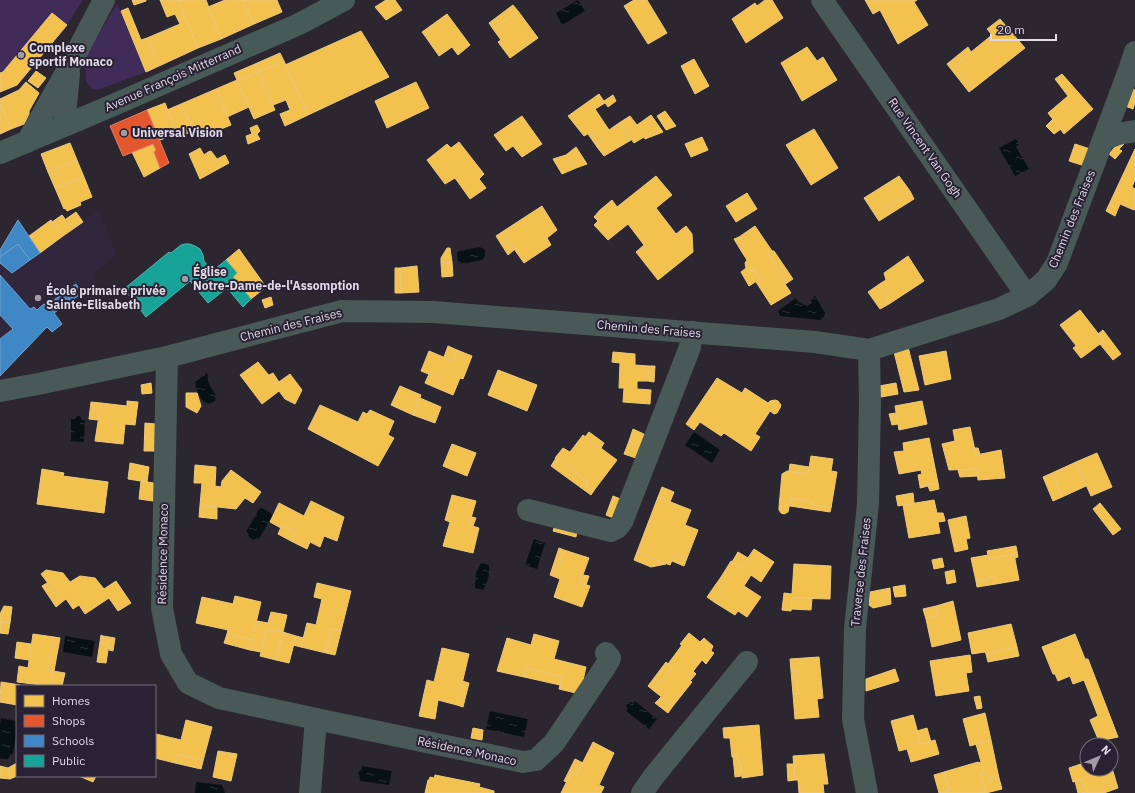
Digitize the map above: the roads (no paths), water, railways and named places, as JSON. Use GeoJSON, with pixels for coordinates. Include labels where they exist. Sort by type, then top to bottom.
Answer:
{"type":"FeatureCollection","features":[{"type":"Feature","properties":{"kind":"main road","name":"Avenue François Mitterrand"},"geometry":{"type":"LineString","coordinates":[[0,154],[299,24],[344,0]]}},
{"type":"Feature","properties":{"kind":"street"},"geometry":{"type":"LineString","coordinates":[[27,142],[70,66],[104,0]]}},
{"type":"Feature","properties":{"kind":"street","name":"Rue Vincent Van Gogh"},"geometry":{"type":"LineString","coordinates":[[822,0],[1027,296]]}},
{"type":"Feature","properties":{"kind":"street","name":"Chemin des Fraises"},"geometry":{"type":"LineString","coordinates":[[0,391],[167,357],[342,311],[433,312],[815,342],[869,350],[999,309],[1027,296],[1046,280],[1056,263],[1135,52]]}},
{"type":"Feature","properties":{"kind":"street"},"geometry":{"type":"LineString","coordinates":[[64,125],[70,66]]}},
{"type":"Feature","properties":{"kind":"street"},"geometry":{"type":"LineString","coordinates":[[1103,140],[1118,134],[1135,131]]}},
{"type":"Feature","properties":{"kind":"street"},"geometry":{"type":"LineString","coordinates":[[528,510],[610,531],[620,525],[690,347],[692,332]]}},
{"type":"Feature","properties":{"kind":"street","name":"Traverse des Fraises"},"geometry":{"type":"LineString","coordinates":[[867,793],[853,719],[855,629],[868,504],[870,403],[869,350]]}},
{"type":"Feature","properties":{"kind":"street","name":"Résidence Monaco"},"geometry":{"type":"LineString","coordinates":[[167,357],[162,608],[171,654],[188,683],[219,698],[523,762],[536,760],[554,743],[607,664],[610,658],[606,653]]}},
{"type":"Feature","properties":{"kind":"street"},"geometry":{"type":"LineString","coordinates":[[642,793],[654,776],[747,662]]}},
{"type":"Feature","properties":{"kind":"street"},"geometry":{"type":"LineString","coordinates":[[310,793],[316,719]]}},
{"type":"Feature","properties":{"kind":"water"},"geometry":{"type":"Polygon","coordinates":[[[578,0],[585,11],[562,25],[556,13],[578,0]]]}},
{"type":"Feature","properties":{"kind":"water"},"geometry":{"type":"Polygon","coordinates":[[[1016,139],[1019,144],[1016,147],[1029,169],[1015,176],[999,148],[1016,139]]]}},
{"type":"Feature","properties":{"kind":"water"},"geometry":{"type":"Polygon","coordinates":[[[480,247],[485,250],[485,256],[482,260],[462,264],[458,263],[457,253],[459,251],[480,247]]]}},
{"type":"Feature","properties":{"kind":"water"},"geometry":{"type":"Polygon","coordinates":[[[815,296],[825,313],[823,319],[820,320],[780,316],[778,311],[796,298],[798,302],[807,306],[812,303],[811,299],[815,296]]]}},
{"type":"Feature","properties":{"kind":"water"},"geometry":{"type":"Polygon","coordinates":[[[207,373],[209,383],[216,398],[215,401],[209,404],[201,399],[195,382],[207,373]]]}},
{"type":"Feature","properties":{"kind":"water"},"geometry":{"type":"Polygon","coordinates":[[[77,416],[80,416],[82,420],[85,420],[84,442],[71,441],[71,419],[75,419],[77,416]]]}},
{"type":"Feature","properties":{"kind":"water"},"geometry":{"type":"Polygon","coordinates":[[[694,432],[720,450],[712,463],[685,445],[694,432]]]}},
{"type":"Feature","properties":{"kind":"water"},"geometry":{"type":"Polygon","coordinates":[[[262,508],[271,513],[272,516],[259,539],[257,538],[253,540],[246,532],[259,509],[262,508]]]}},
{"type":"Feature","properties":{"kind":"water"},"geometry":{"type":"Polygon","coordinates":[[[534,539],[545,543],[537,569],[525,565],[534,539]]]}},
{"type":"Feature","properties":{"kind":"water"},"geometry":{"type":"Polygon","coordinates":[[[481,563],[489,565],[488,578],[483,590],[475,588],[476,573],[481,563]]]}},
{"type":"Feature","properties":{"kind":"water"},"geometry":{"type":"Polygon","coordinates":[[[65,636],[95,641],[92,657],[63,652],[65,636]]]}},
{"type":"Feature","properties":{"kind":"water"},"geometry":{"type":"Polygon","coordinates":[[[635,701],[657,719],[649,729],[626,711],[628,709],[626,706],[627,703],[633,703],[635,701]]]}},
{"type":"Feature","properties":{"kind":"water"},"geometry":{"type":"Polygon","coordinates":[[[490,711],[528,719],[524,737],[486,729],[490,711]]]}},
{"type":"Feature","properties":{"kind":"water"},"geometry":{"type":"Polygon","coordinates":[[[1,718],[16,721],[16,736],[13,754],[11,754],[8,759],[4,760],[0,758],[1,718]]]}},
{"type":"Feature","properties":{"kind":"water"},"geometry":{"type":"Polygon","coordinates":[[[362,766],[392,771],[389,785],[360,781],[358,773],[362,769],[362,766]]]}},
{"type":"Feature","properties":{"kind":"water"},"geometry":{"type":"Polygon","coordinates":[[[196,782],[222,785],[225,793],[195,793],[196,782]]]}},
{"type":"Feature","properties":{"kind":"place","name":"Complexe sportif Monaco"},"geometry":{"type":"Point","coordinates":[21,55]}},
{"type":"Feature","properties":{"kind":"place","name":"Universal Vision"},"geometry":{"type":"Point","coordinates":[124,133]}},
{"type":"Feature","properties":{"kind":"place","name":"Église Notre-Dame-de-l'Assomption"},"geometry":{"type":"Point","coordinates":[185,279]}},
{"type":"Feature","properties":{"kind":"place","name":"École primaire privée Sainte-Elisabeth"},"geometry":{"type":"Point","coordinates":[38,298]}}]}
